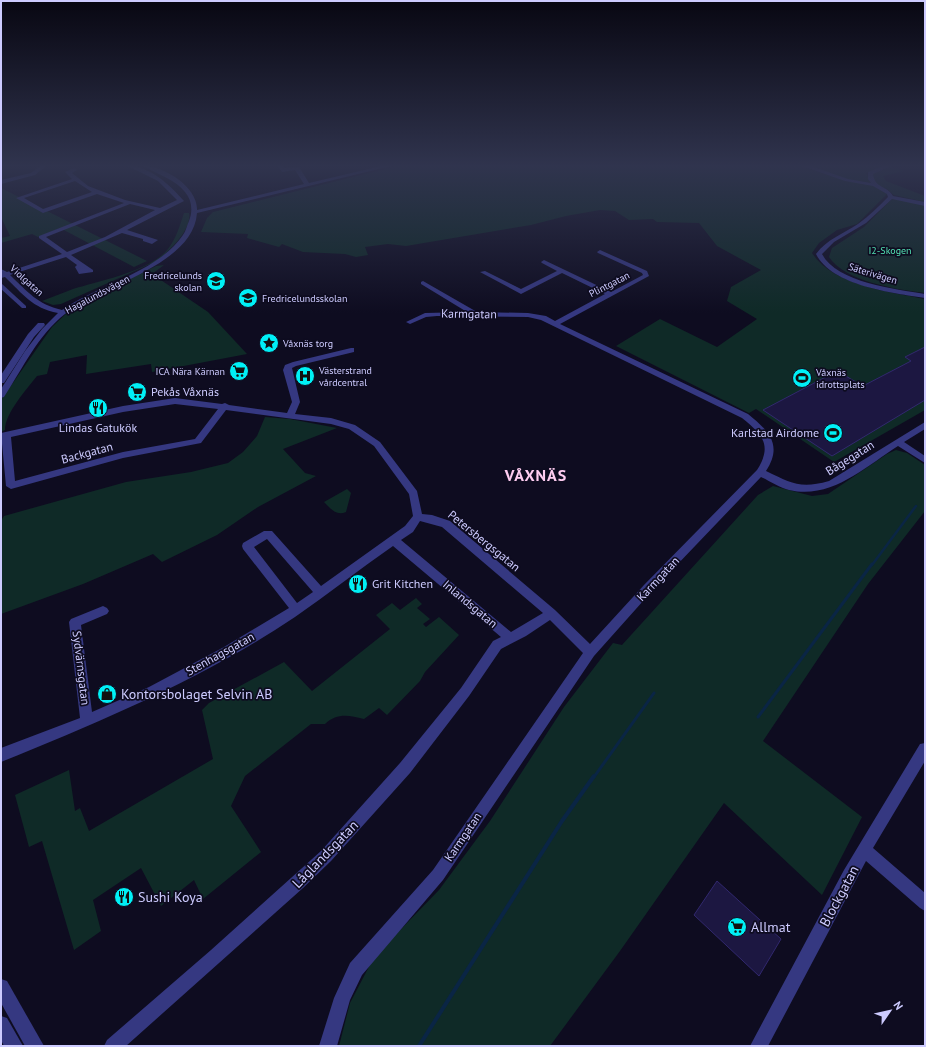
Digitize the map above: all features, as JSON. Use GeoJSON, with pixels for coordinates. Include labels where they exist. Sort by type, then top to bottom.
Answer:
{"type":"FeatureCollection","features":[{"type":"Feature","properties":{"kind":"street"},"geometry":{"type":"LineString","coordinates":[[82,264],[40,237],[97,215]]}},
{"type":"Feature","properties":{"kind":"street"},"geometry":{"type":"LineString","coordinates":[[3,274],[67,254],[123,231],[148,215]]}},
{"type":"Feature","properties":{"kind":"street","name":"Hagalundsvägen"},"geometry":{"type":"LineString","coordinates":[[1,381],[31,336],[49,317],[158,262],[178,245],[193,222],[194,215]]}},
{"type":"Feature","properties":{"kind":"street","name":"Säterivägen"},"geometry":{"type":"LineString","coordinates":[[871,215],[864,221],[824,246],[819,254],[824,262],[836,272],[857,281],[885,289],[925,296]]}},
{"type":"Feature","properties":{"kind":"street"},"geometry":{"type":"LineString","coordinates":[[123,231],[148,238]]}},
{"type":"Feature","properties":{"kind":"street","name":"Plintgatan"},"geometry":{"type":"LineString","coordinates":[[556,323],[646,276],[645,272],[600,252]]}},
{"type":"Feature","properties":{"kind":"street"},"geometry":{"type":"LineString","coordinates":[[544,262],[610,294]]}},
{"type":"Feature","properties":{"kind":"street"},"geometry":{"type":"LineString","coordinates":[[483,272],[521,292],[562,271]]}},
{"type":"Feature","properties":{"kind":"street","name":"Violgatan"},"geometry":{"type":"LineString","coordinates":[[3,274],[36,303],[49,309],[61,311]]}},
{"type":"Feature","properties":{"kind":"street"},"geometry":{"type":"LineString","coordinates":[[424,283],[475,314]]}},
{"type":"Feature","properties":{"kind":"street","name":"Violgatan"},"geometry":{"type":"LineString","coordinates":[[1,285],[24,307]]}},
{"type":"Feature","properties":{"kind":"street","name":"Hagalundsvägen"},"geometry":{"type":"LineString","coordinates":[[1,395],[38,339],[61,311]]}},
{"type":"Feature","properties":{"kind":"street","name":"Karmgatan"},"geometry":{"type":"LineString","coordinates":[[328,1046],[342,998],[356,969],[374,946],[438,875],[590,652],[648,588],[760,472],[768,462],[771,450],[767,436],[757,425],[745,416],[543,318],[528,315],[430,314],[410,322]]}},
{"type":"Feature","properties":{"kind":"street"},"geometry":{"type":"LineString","coordinates":[[290,416],[296,402],[287,370],[288,367],[293,364],[351,350]]}},
{"type":"Feature","properties":{"kind":"street"},"geometry":{"type":"LineString","coordinates":[[4,436],[145,405],[176,401],[225,406],[331,421],[352,427],[376,444],[414,493],[418,517]]}},
{"type":"Feature","properties":{"kind":"street","name":"Backgatan"},"geometry":{"type":"LineString","coordinates":[[4,436],[10,486],[122,455],[198,442],[225,406]]}},
{"type":"Feature","properties":{"kind":"street","name":"Bågegatan"},"geometry":{"type":"LineString","coordinates":[[760,472],[790,487],[813,489],[832,484],[925,425]]}},
{"type":"Feature","properties":{"kind":"street"},"geometry":{"type":"LineString","coordinates":[[898,442],[925,460]]}},
{"type":"Feature","properties":{"kind":"street","name":"Stenhagsgatan"},"geometry":{"type":"LineString","coordinates":[[1,755],[87,721],[153,691],[234,647],[290,614],[409,529],[418,517]]}},
{"type":"Feature","properties":{"kind":"street","name":"Petersbergsgatan"},"geometry":{"type":"LineString","coordinates":[[418,517],[432,519],[446,524],[550,613],[590,652]]}},
{"type":"Feature","properties":{"kind":"street"},"geometry":{"type":"LineString","coordinates":[[296,609],[247,546],[268,534],[320,592]]}},
{"type":"Feature","properties":{"kind":"street","name":"Inlandsgatan"},"geometry":{"type":"LineString","coordinates":[[393,540],[510,638]]}},
{"type":"Feature","properties":{"kind":"street","name":"Sydvärnsgatan"},"geometry":{"type":"LineString","coordinates":[[87,721],[75,622],[103,611]]}},
{"type":"Feature","properties":{"kind":"street"},"geometry":{"type":"LineString","coordinates":[[510,638],[522,632],[550,613]]}},
{"type":"Feature","properties":{"kind":"street","name":"Låglandsgatan"},"geometry":{"type":"LineString","coordinates":[[113,1046],[217,956],[326,856],[405,768],[465,692],[497,645],[510,638]]}},
{"type":"Feature","properties":{"kind":"street","name":"Blockgatan"},"geometry":{"type":"LineString","coordinates":[[760,1046],[849,875],[925,749]]}},
{"type":"Feature","properties":{"kind":"street"},"geometry":{"type":"LineString","coordinates":[[864,850],[925,903]]}},
{"type":"Feature","properties":{"kind":"street"},"geometry":{"type":"LineString","coordinates":[[1,986],[35,1046]]}},
{"type":"Feature","properties":{"kind":"street"},"geometry":{"type":"LineString","coordinates":[[1,1024],[14,1046]]}},
{"type":"Feature","properties":{"kind":"green space"},"geometry":{"type":"Polygon","coordinates":[[[1,215],[55,215],[147,261],[134,267],[60,228],[38,237],[32,234],[1,243],[1,238],[10,236],[1,215]]]}},
{"type":"Feature","properties":{"kind":"green space"},"geometry":{"type":"Polygon","coordinates":[[[183,215],[189,215],[187,226],[179,240],[157,261],[61,304],[53,305],[42,301],[73,289],[110,279],[150,263],[160,257],[168,249],[178,232],[183,215]]]}},
{"type":"Feature","properties":{"kind":"green space"},"geometry":{"type":"Polygon","coordinates":[[[210,215],[572,215],[531,225],[406,246],[388,244],[365,247],[368,255],[356,257],[345,254],[303,252],[282,244],[279,247],[247,238],[248,234],[201,232],[207,218],[210,215]]]}},
{"type":"Feature","properties":{"kind":"green space"},"geometry":{"type":"Polygon","coordinates":[[[621,215],[866,215],[857,224],[837,230],[819,243],[812,253],[821,264],[833,273],[847,280],[879,290],[925,299],[925,410],[834,462],[756,409],[749,413],[616,346],[660,319],[717,347],[757,319],[727,301],[731,287],[761,270],[717,246],[699,223],[657,222],[653,219],[629,220],[621,215]]]}},
{"type":"Feature","properties":{"kind":"green space","name":"I2-Skogen"},"geometry":{"type":"Polygon","coordinates":[[[876,215],[925,215],[925,293],[872,283],[847,272],[836,265],[829,257],[832,248],[864,227],[876,215]]]}},
{"type":"Feature","properties":{"kind":"green space"},"geometry":{"type":"Polygon","coordinates":[[[164,265],[152,274],[208,312],[247,354],[152,372],[151,364],[86,374],[87,355],[50,362],[47,374],[37,376],[12,409],[6,423],[5,430],[1,432],[1,400],[52,327],[68,312],[97,295],[156,266],[164,265]]]}},
{"type":"Feature","properties":{"kind":"green space"},"geometry":{"type":"Polygon","coordinates":[[[265,417],[290,419],[337,428],[283,449],[305,473],[316,476],[258,507],[217,535],[162,562],[153,554],[83,584],[1,614],[1,521],[4,516],[126,482],[191,472],[228,463],[243,452],[257,436],[265,417]]]}},
{"type":"Feature","properties":{"kind":"green space"},"geometry":{"type":"Polygon","coordinates":[[[896,450],[907,453],[925,465],[925,511],[868,584],[763,741],[862,817],[822,895],[724,803],[620,951],[550,1046],[339,1046],[350,1003],[374,957],[439,890],[490,821],[564,707],[613,643],[622,645],[758,495],[773,486],[812,496],[828,494],[887,454],[896,450]]]}},
{"type":"Feature","properties":{"kind":"green space"},"geometry":{"type":"Polygon","coordinates":[[[347,489],[351,493],[346,512],[336,512],[324,502],[347,489]]]}},
{"type":"Feature","properties":{"kind":"green space"},"geometry":{"type":"Polygon","coordinates":[[[416,598],[422,604],[417,608],[430,619],[423,624],[426,627],[439,617],[459,635],[425,672],[420,681],[387,715],[379,708],[364,719],[343,716],[329,720],[325,724],[311,724],[245,776],[231,806],[261,852],[203,899],[194,880],[161,906],[141,868],[93,900],[101,931],[74,950],[42,841],[29,847],[15,795],[69,770],[75,811],[80,808],[89,831],[213,759],[202,710],[209,703],[284,662],[312,691],[390,629],[376,615],[392,603],[400,610],[416,598]]]}},
{"type":"Feature","properties":{"kind":"building","name":"Karlstad Airdome"},"geometry":{"type":"Polygon","coordinates":[[[925,347],[925,400],[832,456],[763,410],[837,371],[863,386],[911,361],[905,357],[925,347]]]}},
{"type":"Feature","properties":{"kind":"building","name":"Allmat"},"geometry":{"type":"Polygon","coordinates":[[[717,881],[781,939],[759,976],[694,915],[717,881]]]}},
{"type":"Feature","properties":{"kind":"waterway"},"geometry":{"type":"LineString","coordinates":[[872,565],[916,506]]}},
{"type":"Feature","properties":{"kind":"waterway"},"geometry":{"type":"LineString","coordinates":[[758,717],[872,564]]}},
{"type":"Feature","properties":{"kind":"waterway"},"geometry":{"type":"LineString","coordinates":[[594,777],[654,693]]}},
{"type":"Feature","properties":{"kind":"waterway"},"geometry":{"type":"LineString","coordinates":[[419,1046],[562,821],[594,776]]}},
{"type":"Feature","properties":{"kind":"place","name":"Fredricelunds skolan"},"geometry":{"type":"Point","coordinates":[216,281]}},
{"type":"Feature","properties":{"kind":"place","name":"Fredricelundsskolan"},"geometry":{"type":"Point","coordinates":[248,298]}},
{"type":"Feature","properties":{"kind":"place","name":"Våxnäs torg"},"geometry":{"type":"Point","coordinates":[269,343]}},
{"type":"Feature","properties":{"kind":"place","name":"ICA Nära Kärnan"},"geometry":{"type":"Point","coordinates":[239,371]}},
{"type":"Feature","properties":{"kind":"place","name":"Västerstrand vårdcentral"},"geometry":{"type":"Point","coordinates":[305,376]}},
{"type":"Feature","properties":{"kind":"place","name":"Våxnäs idrottsplats"},"geometry":{"type":"Point","coordinates":[802,378]}},
{"type":"Feature","properties":{"kind":"place","name":"Pekås Våxnäs"},"geometry":{"type":"Point","coordinates":[137,392]}},
{"type":"Feature","properties":{"kind":"place","name":"Lindas Gatukök"},"geometry":{"type":"Point","coordinates":[98,408]}},
{"type":"Feature","properties":{"kind":"place","name":"Karlstad Airdome"},"geometry":{"type":"Point","coordinates":[833,433]}},
{"type":"Feature","properties":{"kind":"place","name":"Grit Kitchen"},"geometry":{"type":"Point","coordinates":[358,584]}},
{"type":"Feature","properties":{"kind":"place","name":"Kontorsbolaget Selvin AB"},"geometry":{"type":"Point","coordinates":[107,694]}},
{"type":"Feature","properties":{"kind":"place","name":"Sushi Koya"},"geometry":{"type":"Point","coordinates":[124,897]}},
{"type":"Feature","properties":{"kind":"place","name":"Allmat"},"geometry":{"type":"Point","coordinates":[737,927]}},
{"type":"Feature","properties":{"kind":"district","name":"VÅXNÄS"},"geometry":{"type":"Point","coordinates":[536,475]}}]}
